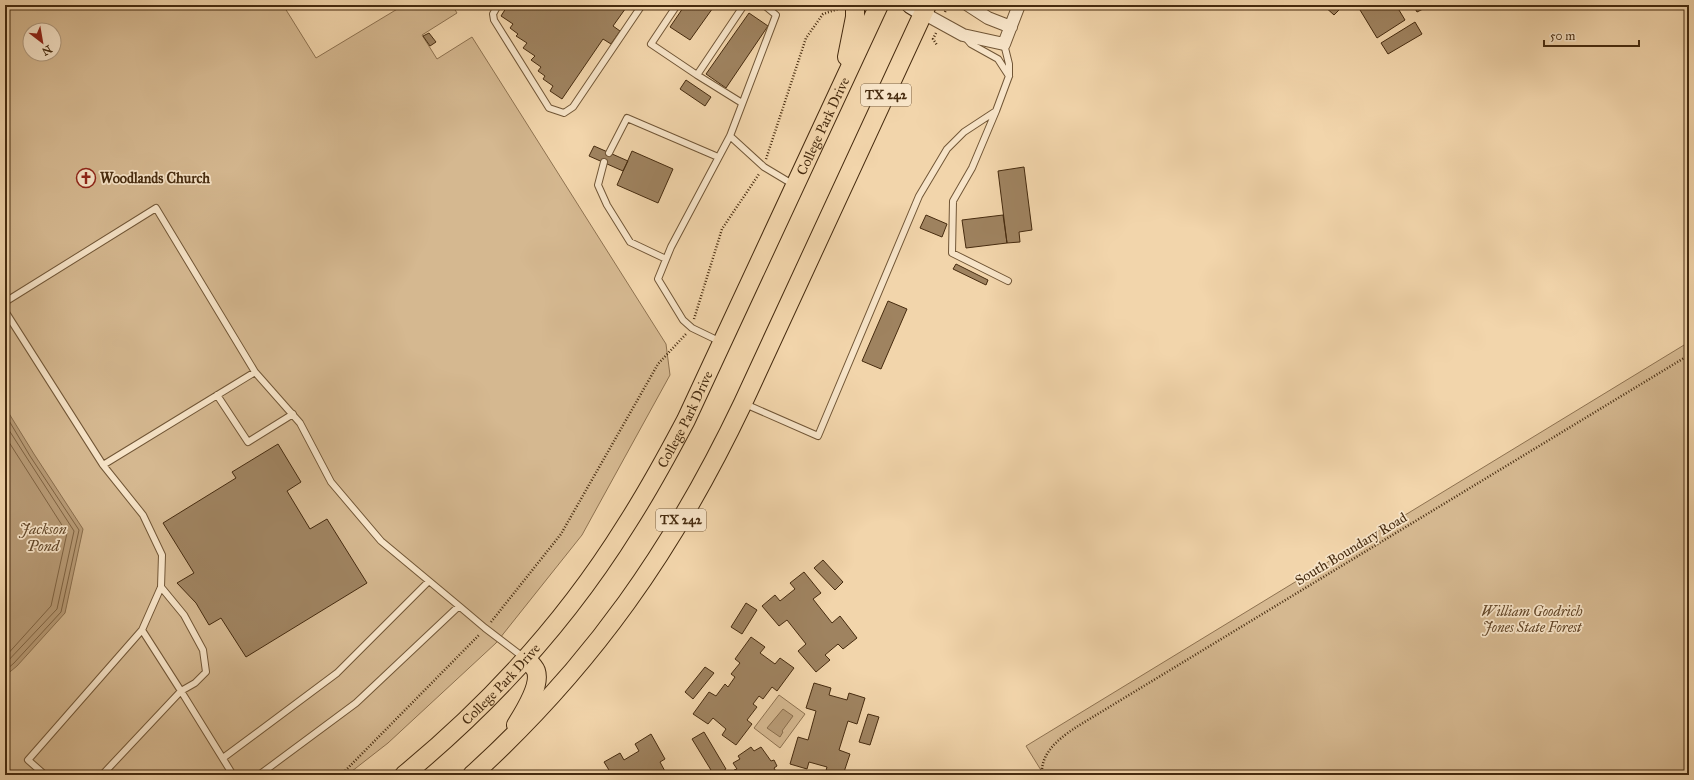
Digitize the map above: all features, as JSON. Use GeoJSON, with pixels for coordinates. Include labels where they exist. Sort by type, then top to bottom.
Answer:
{"type":"FeatureCollection","features":[{"type":"Feature","properties":{"kind":"main road","name":"College Park Drive"},"geometry":{"type":"LineString","coordinates":[[404,775],[483,704],[526,659],[593,575],[626,527],[686,420],[880,5]]}},
{"type":"Feature","properties":{"kind":"main road"},"geometry":{"type":"LineString","coordinates":[[842,87],[856,17],[849,6]]}},
{"type":"Feature","properties":{"kind":"main road","name":"TX 242"},"geometry":{"type":"LineString","coordinates":[[472,775],[528,722],[567,679],[628,602],[684,516],[724,443],[743,403],[920,8]]}},
{"type":"Feature","properties":{"kind":"main road"},"geometry":{"type":"LineString","coordinates":[[506,743],[526,707],[536,682],[534,666],[526,659]]}},
{"type":"Feature","properties":{"kind":"street"},"geometry":{"type":"LineString","coordinates":[[968,5],[988,18],[1011,28]]}},
{"type":"Feature","properties":{"kind":"street"},"geometry":{"type":"LineString","coordinates":[[920,8],[963,35],[1004,44],[1019,5]]}},
{"type":"Feature","properties":{"kind":"lane"},"geometry":{"type":"LineString","coordinates":[[498,5],[492,14],[494,20],[549,108],[564,113],[573,108],[642,5]]}},
{"type":"Feature","properties":{"kind":"lane"},"geometry":{"type":"LineString","coordinates":[[677,5],[651,44],[742,103]]}},
{"type":"Feature","properties":{"kind":"lane"},"geometry":{"type":"LineString","coordinates":[[697,75],[744,5]]}},
{"type":"Feature","properties":{"kind":"lane"},"geometry":{"type":"LineString","coordinates":[[722,342],[692,328],[683,320],[658,279],[666,260],[730,136],[776,15],[764,5]]}},
{"type":"Feature","properties":{"kind":"lane"},"geometry":{"type":"LineString","coordinates":[[963,35],[972,44],[998,60],[1010,76]]}},
{"type":"Feature","properties":{"kind":"lane"},"geometry":{"type":"LineString","coordinates":[[1004,44],[1009,64],[1010,76],[972,168],[953,201],[952,253],[1008,281]]}},
{"type":"Feature","properties":{"kind":"lane"},"geometry":{"type":"LineString","coordinates":[[743,403],[818,436],[919,196],[947,149],[964,132],[996,111]]}},
{"type":"Feature","properties":{"kind":"lane"},"geometry":{"type":"LineString","coordinates":[[609,153],[627,118],[718,157]]}},
{"type":"Feature","properties":{"kind":"lane"},"geometry":{"type":"LineString","coordinates":[[730,136],[764,167],[795,186]]}},
{"type":"Feature","properties":{"kind":"lane"},"geometry":{"type":"LineString","coordinates":[[604,162],[598,185],[607,205],[630,242],[666,260]]}},
{"type":"Feature","properties":{"kind":"lane"},"geometry":{"type":"LineString","coordinates":[[5,302],[156,208],[255,372],[300,422],[331,482],[381,541],[485,628],[526,659]]}},
{"type":"Feature","properties":{"kind":"lane"},"geometry":{"type":"LineString","coordinates":[[5,310],[103,466],[143,515],[162,555],[161,587],[142,630],[28,760],[45,775]]}},
{"type":"Feature","properties":{"kind":"lane"},"geometry":{"type":"LineString","coordinates":[[103,466],[255,372]]}},
{"type":"Feature","properties":{"kind":"lane"},"geometry":{"type":"LineString","coordinates":[[218,395],[248,442],[293,414]]}},
{"type":"Feature","properties":{"kind":"lane"},"geometry":{"type":"LineString","coordinates":[[223,758],[337,673],[429,581]]}},
{"type":"Feature","properties":{"kind":"lane"},"geometry":{"type":"LineString","coordinates":[[102,775],[181,691],[195,683],[206,672],[203,650],[184,615],[161,587]]}},
{"type":"Feature","properties":{"kind":"lane"},"geometry":{"type":"LineString","coordinates":[[260,775],[356,703],[459,606]]}},
{"type":"Feature","properties":{"kind":"lane"},"geometry":{"type":"LineString","coordinates":[[142,630],[233,775]]}},
{"type":"Feature","properties":{"kind":"path"},"geometry":{"type":"LineString","coordinates":[[341,775],[485,628],[562,534],[658,364],[692,328],[722,229],[764,167],[806,38],[823,14],[849,6]]}},
{"type":"Feature","properties":{"kind":"path","name":"South Boundary Road"},"geometry":{"type":"LineString","coordinates":[[1042,775],[1043,763],[1047,754],[1056,742],[1069,732],[1689,355]]}},
{"type":"Feature","properties":{"kind":"green space"},"geometry":{"type":"Polygon","coordinates":[[[5,5],[283,5],[316,58],[404,5],[452,5],[457,13],[422,35],[437,59],[472,37],[666,344],[670,375],[582,535],[496,643],[388,743],[347,775],[5,775],[5,5]]]}},
{"type":"Feature","properties":{"kind":"green space","name":"William Goodrich Jones State Forest"},"geometry":{"type":"Polygon","coordinates":[[[1689,342],[1689,775],[1044,775],[1026,746],[1689,342]]]}},
{"type":"Feature","properties":{"kind":"green space"},"geometry":{"type":"Polygon","coordinates":[[[779,695],[805,714],[780,748],[754,728],[779,695]]]}},
{"type":"Feature","properties":{"kind":"water","name":"Jackson Pond"},"geometry":{"type":"Polygon","coordinates":[[[5,407],[83,529],[65,613],[17,666],[5,676],[5,407]]]}},
{"type":"Feature","properties":{"kind":"water"},"geometry":{"type":"Polygon","coordinates":[[[783,709],[793,716],[782,731],[783,732],[780,737],[767,728],[783,709]]]}},
{"type":"Feature","properties":{"kind":"building"},"geometry":{"type":"Polygon","coordinates":[[[508,5],[628,5],[613,26],[620,31],[611,44],[603,39],[562,99],[550,91],[553,86],[543,79],[545,76],[538,71],[541,67],[531,60],[535,56],[523,48],[527,43],[516,36],[518,34],[510,28],[513,24],[501,16],[508,5]]]}},
{"type":"Feature","properties":{"kind":"building"},"geometry":{"type":"Polygon","coordinates":[[[685,5],[715,5],[690,40],[670,27],[685,5]]]}},
{"type":"Feature","properties":{"kind":"building"},"geometry":{"type":"Polygon","coordinates":[[[1323,5],[1337,5],[1340,9],[1334,15],[1323,5]]]}},
{"type":"Feature","properties":{"kind":"building"},"geometry":{"type":"Polygon","coordinates":[[[1357,5],[1396,5],[1405,20],[1377,38],[1357,5]]]}},
{"type":"Feature","properties":{"kind":"building"},"geometry":{"type":"Polygon","coordinates":[[[1413,5],[1435,5],[1429,9],[1427,7],[1417,12],[1413,5]]]}},
{"type":"Feature","properties":{"kind":"building"},"geometry":{"type":"Polygon","coordinates":[[[749,13],[768,26],[726,88],[706,74],[749,13]]]}},
{"type":"Feature","properties":{"kind":"building"},"geometry":{"type":"Polygon","coordinates":[[[1415,22],[1422,34],[1388,54],[1381,43],[1415,22]]]}},
{"type":"Feature","properties":{"kind":"building"},"geometry":{"type":"Polygon","coordinates":[[[429,33],[436,42],[430,46],[423,36],[429,33]]]}},
{"type":"Feature","properties":{"kind":"building"},"geometry":{"type":"Polygon","coordinates":[[[686,80],[711,97],[705,106],[680,89],[686,80]]]}},
{"type":"Feature","properties":{"kind":"building"},"geometry":{"type":"Polygon","coordinates":[[[594,146],[628,161],[623,171],[589,156],[594,146]]]}},
{"type":"Feature","properties":{"kind":"building"},"geometry":{"type":"Polygon","coordinates":[[[632,151],[673,169],[658,203],[617,185],[632,151]]]}},
{"type":"Feature","properties":{"kind":"building"},"geometry":{"type":"Polygon","coordinates":[[[1024,167],[1032,230],[1019,232],[1020,242],[1007,243],[998,171],[1024,167]]]}},
{"type":"Feature","properties":{"kind":"building"},"geometry":{"type":"Polygon","coordinates":[[[926,215],[947,224],[942,237],[920,228],[926,215]]]}},
{"type":"Feature","properties":{"kind":"building"},"geometry":{"type":"Polygon","coordinates":[[[1003,215],[1007,243],[966,248],[962,220],[1003,215]]]}},
{"type":"Feature","properties":{"kind":"building"},"geometry":{"type":"Polygon","coordinates":[[[956,264],[988,280],[986,285],[953,269],[956,264]]]}},
{"type":"Feature","properties":{"kind":"building"},"geometry":{"type":"Polygon","coordinates":[[[888,301],[907,309],[881,369],[862,361],[888,301]]]}},
{"type":"Feature","properties":{"kind":"building"},"geometry":{"type":"Polygon","coordinates":[[[278,444],[301,482],[287,491],[310,529],[327,519],[367,583],[246,657],[221,618],[209,625],[196,603],[177,583],[194,573],[163,523],[236,478],[232,472],[278,444]]]}},
{"type":"Feature","properties":{"kind":"building"},"geometry":{"type":"Polygon","coordinates":[[[823,560],[843,582],[835,590],[814,568],[823,560]]]}},
{"type":"Feature","properties":{"kind":"building"},"geometry":{"type":"Polygon","coordinates":[[[804,572],[821,593],[813,599],[832,623],[840,616],[857,638],[843,649],[838,644],[825,655],[830,660],[816,672],[798,651],[806,644],[787,620],[779,626],[762,606],[775,595],[780,601],[795,589],[790,583],[804,572]]]}},
{"type":"Feature","properties":{"kind":"building"},"geometry":{"type":"Polygon","coordinates":[[[746,603],[757,610],[742,634],[731,627],[746,603]]]}},
{"type":"Feature","properties":{"kind":"building"},"geometry":{"type":"Polygon","coordinates":[[[751,637],[765,647],[760,653],[775,664],[780,658],[794,668],[777,691],[772,687],[763,699],[759,696],[753,704],[757,707],[747,720],[752,724],[736,745],[722,735],[726,729],[713,718],[708,724],[693,714],[709,692],[716,696],[725,684],[728,687],[735,677],[731,674],[740,663],[735,659],[751,637]]]}},
{"type":"Feature","properties":{"kind":"building"},"geometry":{"type":"Polygon","coordinates":[[[705,667],[714,673],[693,699],[685,692],[705,667]]]}},
{"type":"Feature","properties":{"kind":"building"},"geometry":{"type":"Polygon","coordinates":[[[814,683],[831,688],[829,695],[847,700],[849,693],[865,698],[857,724],[848,721],[839,750],[850,754],[843,775],[825,774],[827,767],[809,762],[807,769],[790,764],[798,737],[808,740],[816,711],[806,708],[814,683]]]}},
{"type":"Feature","properties":{"kind":"building"},"geometry":{"type":"Polygon","coordinates":[[[868,714],[879,717],[870,745],[859,742],[868,714]]]}},
{"type":"Feature","properties":{"kind":"building"},"geometry":{"type":"Polygon","coordinates":[[[704,732],[726,769],[716,775],[714,775],[692,739],[704,732]]]}},
{"type":"Feature","properties":{"kind":"building"},"geometry":{"type":"Polygon","coordinates":[[[651,734],[665,759],[660,762],[667,775],[612,775],[604,762],[620,753],[624,760],[639,751],[635,744],[651,734]]]}},
{"type":"Feature","properties":{"kind":"building"},"geometry":{"type":"Polygon","coordinates":[[[751,747],[754,751],[761,747],[771,761],[774,760],[777,766],[774,768],[778,775],[737,775],[734,770],[737,769],[733,763],[740,759],[738,756],[751,747]]]}},
{"type":"Feature","properties":{"kind":"place","name":"Woodlands Church"},"geometry":{"type":"Point","coordinates":[86,178]}}]}
